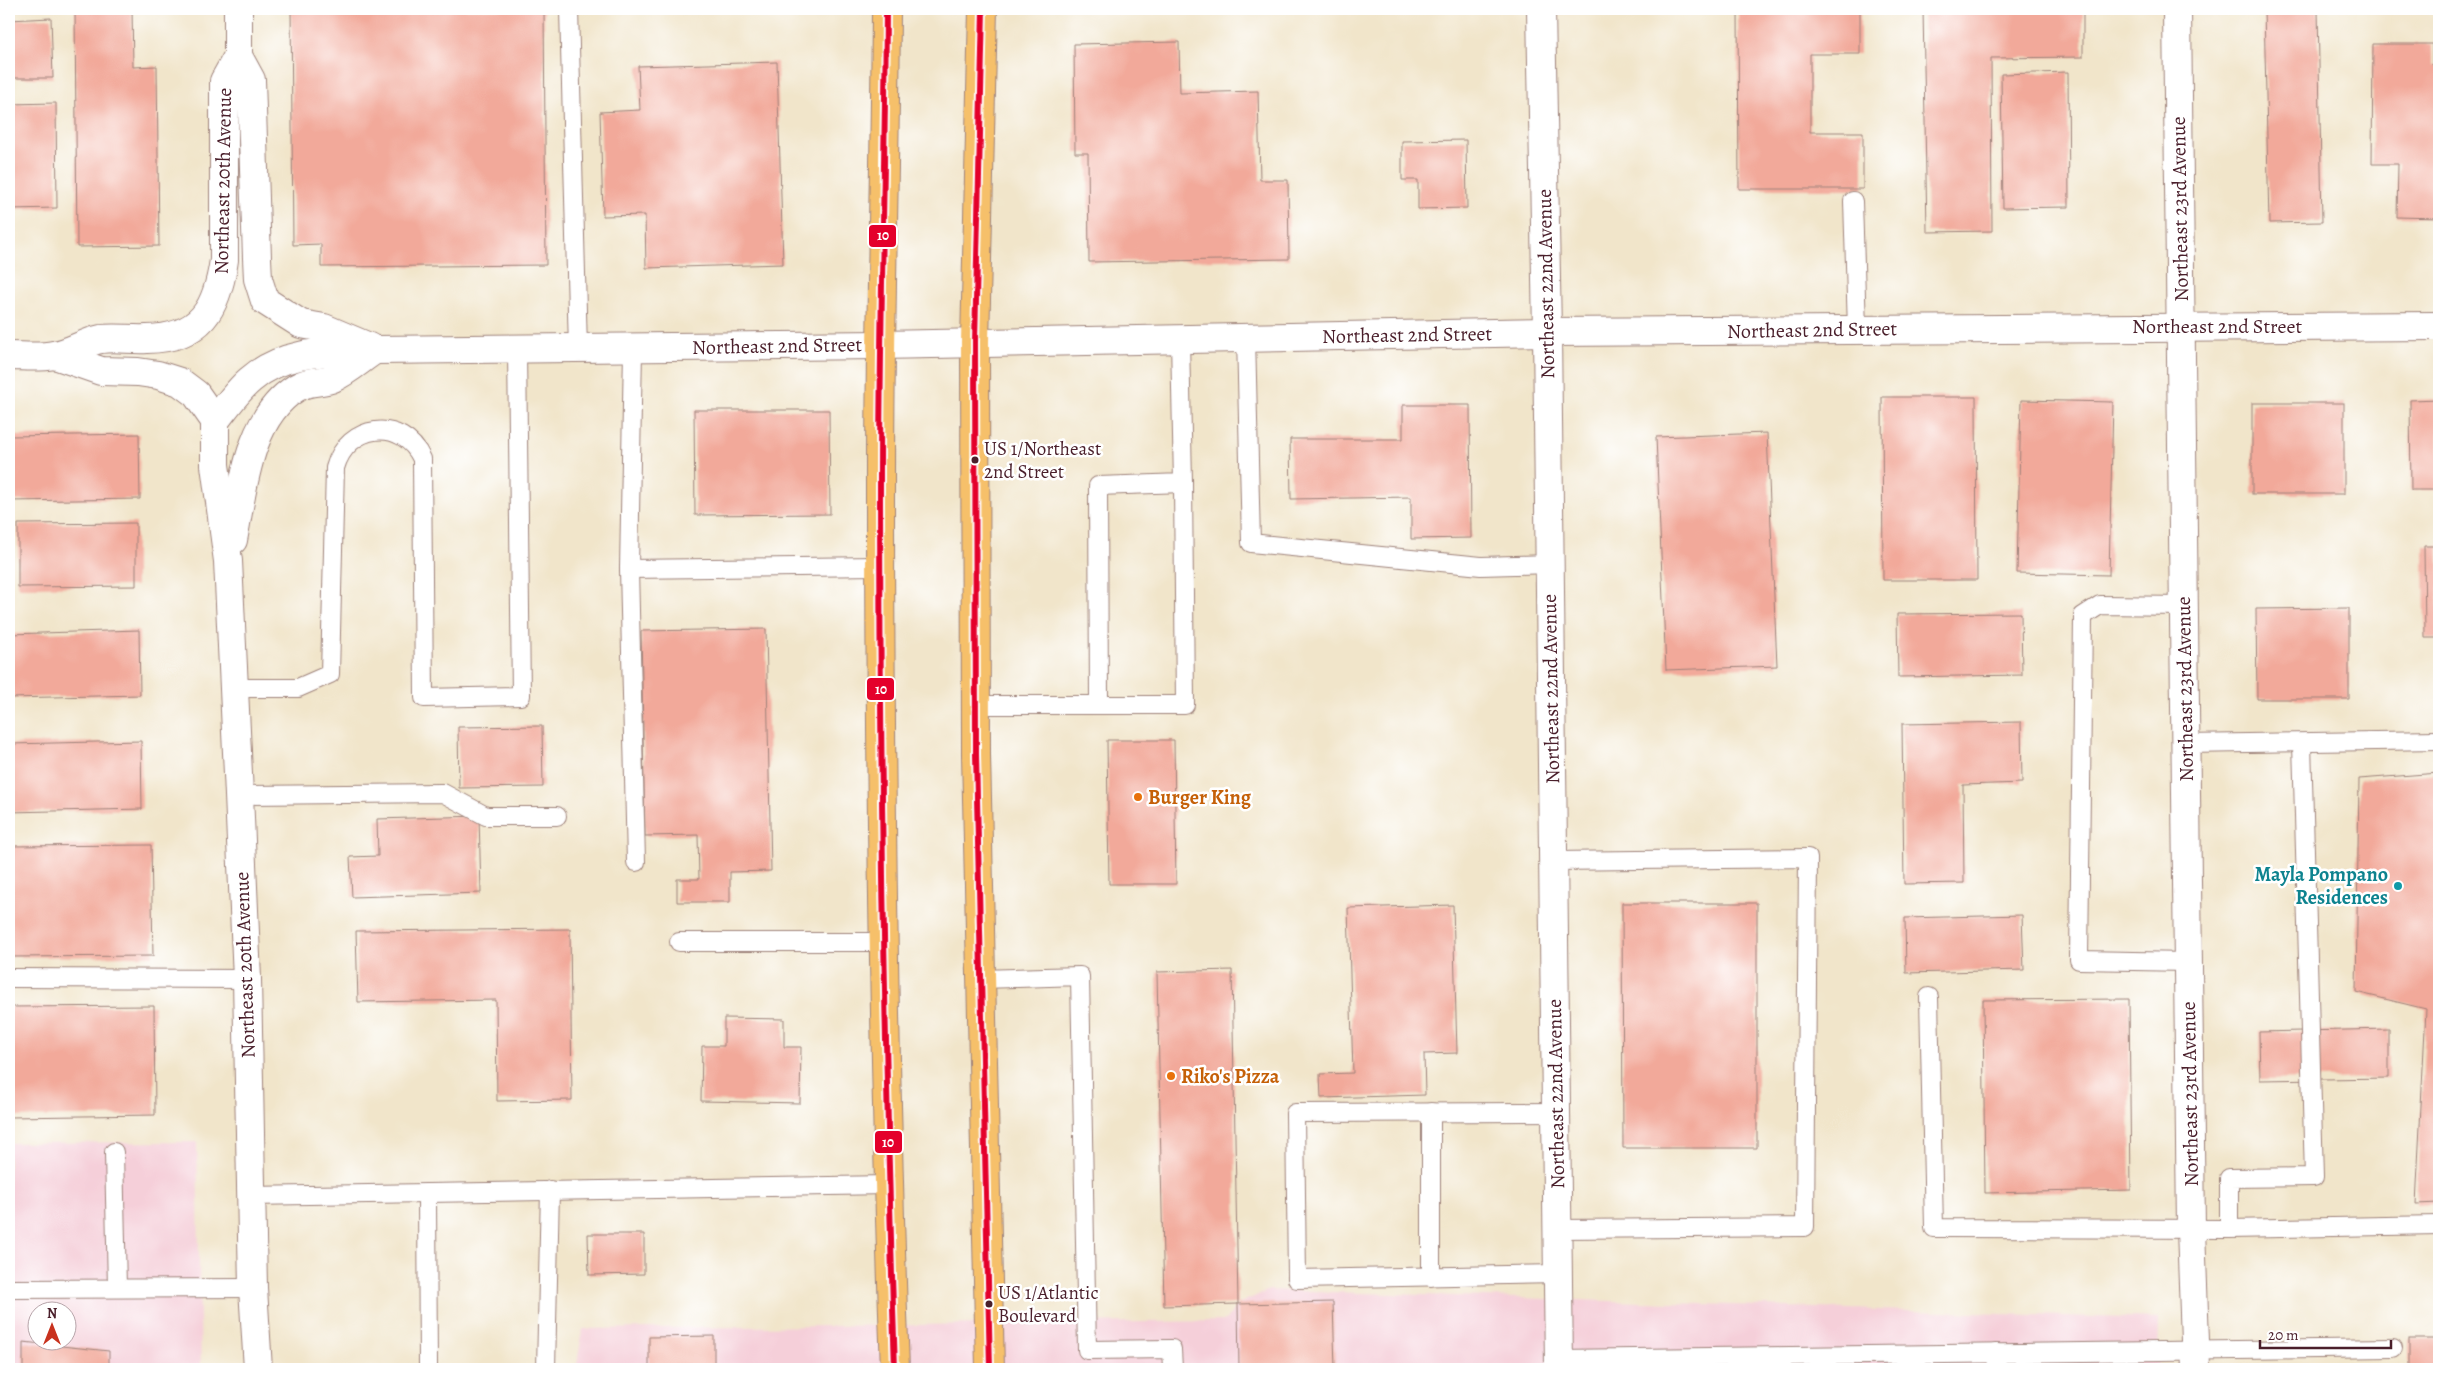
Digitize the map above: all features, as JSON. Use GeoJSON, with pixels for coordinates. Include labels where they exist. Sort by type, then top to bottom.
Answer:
{"type":"FeatureCollection","features":[{"type":"Feature","properties":{"kind":"main road"},"geometry":{"type":"LineString","coordinates":[[886,9],[880,345],[880,566],[888,1185],[895,1369]]}},
{"type":"Feature","properties":{"kind":"main road"},"geometry":{"type":"LineString","coordinates":[[982,9],[975,342],[976,705],[990,1369]]}},
{"type":"Feature","properties":{"kind":"street","name":"Northeast 20th Avenue"},"geometry":{"type":"LineString","coordinates":[[238,9],[238,56],[251,80],[256,258],[258,279],[265,301]]}},
{"type":"Feature","properties":{"kind":"street","name":"Northeast 22nd Avenue"},"geometry":{"type":"LineString","coordinates":[[1541,9],[1547,332],[1559,1364]]}},
{"type":"Feature","properties":{"kind":"street","name":"Northeast 23rd Avenue"},"geometry":{"type":"LineString","coordinates":[[2177,9],[2191,1229],[2196,1360]]}},
{"type":"Feature","properties":{"kind":"street","name":"Northeast 20th Avenue"},"geometry":{"type":"LineString","coordinates":[[55,355],[100,340],[172,337],[192,329],[204,319],[214,303],[221,284],[224,260],[224,81],[238,56]]}},
{"type":"Feature","properties":{"kind":"street","name":"Northeast 2nd Street"},"geometry":{"type":"LineString","coordinates":[[265,301],[301,324],[324,328],[375,350]]}},
{"type":"Feature","properties":{"kind":"street","name":"Northeast 2nd Street"},"geometry":{"type":"LineString","coordinates":[[215,420],[251,379],[269,366],[303,354],[375,350],[633,349],[798,344],[880,345],[1547,332],[2182,326],[2439,326]]}},
{"type":"Feature","properties":{"kind":"street"},"geometry":{"type":"LineString","coordinates":[[228,561],[250,454],[262,425],[285,397],[297,387],[313,381],[332,379],[375,350]]}},
{"type":"Feature","properties":{"kind":"street"},"geometry":{"type":"LineString","coordinates":[[9,356],[55,355],[100,371],[138,372],[180,382],[196,394],[215,420],[215,465],[228,561]]}},
{"type":"Feature","properties":{"kind":"street","name":"Northeast 20th Avenue"},"geometry":{"type":"LineString","coordinates":[[228,561],[247,979],[250,1196],[258,1369]]}},
{"type":"Feature","properties":{"kind":"lane"},"geometry":{"type":"LineString","coordinates":[[570,9],[578,349]]}},
{"type":"Feature","properties":{"kind":"lane"},"geometry":{"type":"LineString","coordinates":[[1854,201],[1857,329]]}},
{"type":"Feature","properties":{"kind":"lane"},"geometry":{"type":"LineString","coordinates":[[1246,337],[1251,543],[1482,566],[1550,564]]}},
{"type":"Feature","properties":{"kind":"lane"},"geometry":{"type":"LineString","coordinates":[[976,705],[1185,705],[1180,339]]}},
{"type":"Feature","properties":{"kind":"lane"},"geometry":{"type":"LineString","coordinates":[[233,688],[298,688],[330,674],[335,468],[338,457],[347,444],[360,434],[377,430],[392,432],[406,438],[416,447],[422,459],[424,698],[521,696],[517,349]]}},
{"type":"Feature","properties":{"kind":"lane"},"geometry":{"type":"LineString","coordinates":[[633,349],[629,569],[636,862]]}},
{"type":"Feature","properties":{"kind":"lane"},"geometry":{"type":"LineString","coordinates":[[1099,704],[1098,486],[1183,483]]}},
{"type":"Feature","properties":{"kind":"lane"},"geometry":{"type":"LineString","coordinates":[[629,569],[880,566]]}},
{"type":"Feature","properties":{"kind":"lane"},"geometry":{"type":"LineString","coordinates":[[2184,606],[2100,605],[2082,616],[2079,960],[2188,962]]}},
{"type":"Feature","properties":{"kind":"lane"},"geometry":{"type":"LineString","coordinates":[[2186,744],[2439,740]]}},
{"type":"Feature","properties":{"kind":"lane"},"geometry":{"type":"LineString","coordinates":[[2229,1229],[2229,1178],[2314,1178],[2302,742]]}},
{"type":"Feature","properties":{"kind":"lane"},"geometry":{"type":"LineString","coordinates":[[239,795],[443,793],[486,816],[557,816]]}},
{"type":"Feature","properties":{"kind":"lane"},"geometry":{"type":"LineString","coordinates":[[1553,860],[1808,858],[1805,1227],[1557,1229]]}},
{"type":"Feature","properties":{"kind":"lane"},"geometry":{"type":"LineString","coordinates":[[679,942],[884,942]]}},
{"type":"Feature","properties":{"kind":"lane"},"geometry":{"type":"LineString","coordinates":[[981,979],[1080,976],[1087,1350],[1172,1349],[1172,1369]]}},
{"type":"Feature","properties":{"kind":"lane"},"geometry":{"type":"LineString","coordinates":[[9,978],[247,979]]}},
{"type":"Feature","properties":{"kind":"lane"},"geometry":{"type":"LineString","coordinates":[[1929,996],[1934,1228],[2229,1229],[2439,1225]]}},
{"type":"Feature","properties":{"kind":"lane"},"geometry":{"type":"LineString","coordinates":[[1431,1112],[1431,1277]]}},
{"type":"Feature","properties":{"kind":"lane"},"geometry":{"type":"LineString","coordinates":[[1556,1112],[1295,1113],[1297,1279],[1558,1274]]}},
{"type":"Feature","properties":{"kind":"lane"},"geometry":{"type":"LineString","coordinates":[[114,1152],[117,1288]]}},
{"type":"Feature","properties":{"kind":"lane"},"geometry":{"type":"LineString","coordinates":[[250,1196],[888,1185]]}},
{"type":"Feature","properties":{"kind":"lane"},"geometry":{"type":"LineString","coordinates":[[546,1369],[550,1190]]}},
{"type":"Feature","properties":{"kind":"lane"},"geometry":{"type":"LineString","coordinates":[[427,1193],[428,1369]]}},
{"type":"Feature","properties":{"kind":"lane"},"geometry":{"type":"LineString","coordinates":[[9,1289],[253,1288]]}},
{"type":"Feature","properties":{"kind":"lane"},"geometry":{"type":"LineString","coordinates":[[1559,1364],[2196,1360],[2392,1348]]}},
{"type":"Feature","properties":{"kind":"shaded area"},"geometry":{"type":"Polygon","coordinates":[[[197,1142],[201,1369],[9,1369],[9,1143],[197,1142]]]}},
{"type":"Feature","properties":{"kind":"shaded area"},"geometry":{"type":"Polygon","coordinates":[[[1269,1290],[2159,1319],[2158,1369],[576,1369],[583,1329],[1225,1321],[1238,1304],[1269,1290]]]}},
{"type":"Feature","properties":{"kind":"building"},"geometry":{"type":"Polygon","coordinates":[[[75,9],[132,9],[133,67],[157,66],[159,246],[77,247],[75,9]]]}},
{"type":"Feature","properties":{"kind":"building"},"geometry":{"type":"Polygon","coordinates":[[[291,9],[544,9],[546,265],[321,267],[321,244],[293,245],[291,9]]]}},
{"type":"Feature","properties":{"kind":"building"},"geometry":{"type":"Polygon","coordinates":[[[1738,9],[1860,9],[1860,54],[1810,54],[1810,132],[1863,132],[1863,189],[1739,189],[1738,9]]]}},
{"type":"Feature","properties":{"kind":"building"},"geometry":{"type":"Polygon","coordinates":[[[1923,9],[2083,9],[2083,57],[1991,58],[1992,231],[1927,232],[1923,9]]]}},
{"type":"Feature","properties":{"kind":"building"},"geometry":{"type":"Polygon","coordinates":[[[2264,9],[2318,9],[2322,222],[2269,223],[2264,9]]]}},
{"type":"Feature","properties":{"kind":"building"},"geometry":{"type":"Polygon","coordinates":[[[51,18],[53,78],[11,78],[9,20],[51,18]]]}},
{"type":"Feature","properties":{"kind":"building"},"geometry":{"type":"Polygon","coordinates":[[[1179,42],[1180,93],[1258,91],[1260,180],[1288,180],[1289,259],[1089,262],[1088,153],[1075,153],[1074,44],[1179,42]]]}},
{"type":"Feature","properties":{"kind":"building"},"geometry":{"type":"Polygon","coordinates":[[[2373,44],[2432,44],[2432,65],[2439,65],[2439,218],[2397,217],[2398,164],[2372,164],[2373,44]]]}},
{"type":"Feature","properties":{"kind":"building"},"geometry":{"type":"Polygon","coordinates":[[[777,62],[783,264],[646,268],[645,215],[603,216],[600,112],[640,110],[638,66],[777,62]]]}},
{"type":"Feature","properties":{"kind":"building"},"geometry":{"type":"Polygon","coordinates":[[[2068,72],[2069,207],[2003,208],[2001,74],[2068,72]]]}},
{"type":"Feature","properties":{"kind":"building"},"geometry":{"type":"Polygon","coordinates":[[[56,103],[57,208],[9,209],[9,104],[56,103]]]}},
{"type":"Feature","properties":{"kind":"building"},"geometry":{"type":"Polygon","coordinates":[[[1466,140],[1467,208],[1418,209],[1418,180],[1402,180],[1402,141],[1466,140]]]}},
{"type":"Feature","properties":{"kind":"building"},"geometry":{"type":"Polygon","coordinates":[[[1882,397],[1976,397],[1977,580],[1883,580],[1882,397]]]}},
{"type":"Feature","properties":{"kind":"building"},"geometry":{"type":"Polygon","coordinates":[[[2439,399],[2439,490],[2411,490],[2410,400],[2439,399]]]}},
{"type":"Feature","properties":{"kind":"building"},"geometry":{"type":"Polygon","coordinates":[[[2021,400],[2113,402],[2109,575],[2017,573],[2021,400]]]}},
{"type":"Feature","properties":{"kind":"building"},"geometry":{"type":"Polygon","coordinates":[[[2252,403],[2344,403],[2344,494],[2252,494],[2252,403]]]}},
{"type":"Feature","properties":{"kind":"building"},"geometry":{"type":"Polygon","coordinates":[[[1403,405],[1470,405],[1471,538],[1411,539],[1411,497],[1291,499],[1290,439],[1403,439],[1403,405]]]}},
{"type":"Feature","properties":{"kind":"building"},"geometry":{"type":"Polygon","coordinates":[[[694,410],[829,410],[830,514],[695,515],[694,410]]]}},
{"type":"Feature","properties":{"kind":"building"},"geometry":{"type":"Polygon","coordinates":[[[1767,433],[1777,666],[1666,670],[1656,437],[1767,433]]]}},
{"type":"Feature","properties":{"kind":"building"},"geometry":{"type":"Polygon","coordinates":[[[139,434],[140,499],[9,501],[9,436],[139,434]]]}},
{"type":"Feature","properties":{"kind":"building"},"geometry":{"type":"Polygon","coordinates":[[[136,523],[136,586],[18,587],[18,524],[136,523]]]}},
{"type":"Feature","properties":{"kind":"building"},"geometry":{"type":"Polygon","coordinates":[[[2424,546],[2439,546],[2439,638],[2425,638],[2424,546]]]}},
{"type":"Feature","properties":{"kind":"building"},"geometry":{"type":"Polygon","coordinates":[[[2349,608],[2349,699],[2257,699],[2256,609],[2349,608]]]}},
{"type":"Feature","properties":{"kind":"building"},"geometry":{"type":"Polygon","coordinates":[[[2021,613],[2022,675],[1898,677],[1897,614],[2021,613]]]}},
{"type":"Feature","properties":{"kind":"building"},"geometry":{"type":"Polygon","coordinates":[[[766,629],[771,871],[730,872],[730,902],[677,902],[677,879],[699,879],[698,835],[645,836],[641,631],[766,629]]]}},
{"type":"Feature","properties":{"kind":"building"},"geometry":{"type":"Polygon","coordinates":[[[139,630],[140,695],[9,698],[9,634],[139,630]]]}},
{"type":"Feature","properties":{"kind":"building"},"geometry":{"type":"Polygon","coordinates":[[[2021,722],[2022,783],[1963,785],[1964,883],[1904,884],[1902,724],[2021,722]]]}},
{"type":"Feature","properties":{"kind":"building"},"geometry":{"type":"Polygon","coordinates":[[[542,726],[543,787],[459,788],[458,727],[542,726]]]}},
{"type":"Feature","properties":{"kind":"building"},"geometry":{"type":"Polygon","coordinates":[[[1107,740],[1174,740],[1176,884],[1109,884],[1107,740]]]}},
{"type":"Feature","properties":{"kind":"building"},"geometry":{"type":"Polygon","coordinates":[[[141,741],[142,809],[9,812],[9,744],[141,741]]]}},
{"type":"Feature","properties":{"kind":"building","name":"Mayla Pompano Residences"},"geometry":{"type":"Polygon","coordinates":[[[2439,773],[2439,1203],[2416,1204],[2426,1009],[2356,992],[2359,779],[2439,773]]]}},
{"type":"Feature","properties":{"kind":"building"},"geometry":{"type":"Polygon","coordinates":[[[479,816],[481,893],[352,897],[350,857],[378,856],[377,819],[479,816]]]}},
{"type":"Feature","properties":{"kind":"building"},"geometry":{"type":"Polygon","coordinates":[[[151,845],[153,956],[9,957],[9,846],[151,845]]]}},
{"type":"Feature","properties":{"kind":"building"},"geometry":{"type":"Polygon","coordinates":[[[1622,903],[1757,903],[1757,1148],[1623,1148],[1622,903]]]}},
{"type":"Feature","properties":{"kind":"building"},"geometry":{"type":"Polygon","coordinates":[[[1453,905],[1457,1053],[1424,1054],[1425,1095],[1321,1098],[1320,1074],[1353,1073],[1348,908],[1453,905]]]}},
{"type":"Feature","properties":{"kind":"building"},"geometry":{"type":"Polygon","coordinates":[[[2022,915],[2024,970],[1906,973],[1905,918],[2022,915]]]}},
{"type":"Feature","properties":{"kind":"building"},"geometry":{"type":"Polygon","coordinates":[[[570,929],[572,1100],[497,1101],[496,1000],[358,1002],[356,931],[570,929]]]}},
{"type":"Feature","properties":{"kind":"building"},"geometry":{"type":"Polygon","coordinates":[[[1232,970],[1238,1304],[1164,1306],[1157,972],[1232,970]]]}},
{"type":"Feature","properties":{"kind":"building"},"geometry":{"type":"Polygon","coordinates":[[[2129,999],[2131,1190],[1985,1193],[1983,1000],[2129,999]]]}},
{"type":"Feature","properties":{"kind":"building"},"geometry":{"type":"Polygon","coordinates":[[[154,1006],[155,1115],[9,1117],[9,1007],[154,1006]]]}},
{"type":"Feature","properties":{"kind":"building"},"geometry":{"type":"Polygon","coordinates":[[[724,1018],[784,1019],[784,1047],[801,1047],[800,1103],[701,1101],[702,1046],[724,1046],[724,1018]]]}},
{"type":"Feature","properties":{"kind":"building"},"geometry":{"type":"Polygon","coordinates":[[[2389,1029],[2389,1078],[2260,1080],[2259,1032],[2389,1029]]]}},
{"type":"Feature","properties":{"kind":"building"},"geometry":{"type":"Polygon","coordinates":[[[588,1234],[644,1234],[644,1274],[589,1275],[588,1234]]]}},
{"type":"Feature","properties":{"kind":"building"},"geometry":{"type":"Polygon","coordinates":[[[1333,1302],[1335,1369],[1239,1369],[1238,1304],[1333,1302]]]}},
{"type":"Feature","properties":{"kind":"building"},"geometry":{"type":"Polygon","coordinates":[[[714,1336],[714,1369],[649,1369],[649,1337],[714,1336]]]}},
{"type":"Feature","properties":{"kind":"building"},"geometry":{"type":"Polygon","coordinates":[[[2409,1339],[2439,1339],[2439,1369],[2409,1369],[2409,1339]]]}},
{"type":"Feature","properties":{"kind":"building"},"geometry":{"type":"Polygon","coordinates":[[[23,1342],[28,1343],[28,1350],[78,1350],[78,1348],[109,1351],[109,1369],[23,1369],[23,1342]]]}},
{"type":"Feature","properties":{"kind":"transit line","name":"10"},"geometry":{"type":"LineString","coordinates":[[886,9],[880,422],[880,592],[886,1036],[895,1369]]}},
{"type":"Feature","properties":{"kind":"transit line","name":"10"},"geometry":{"type":"LineString","coordinates":[[983,9],[975,342],[976,754],[990,1369]]}},
{"type":"Feature","properties":{"kind":"place","name":"US 1/Northeast 2nd Street"},"geometry":{"type":"Point","coordinates":[975,460]}},
{"type":"Feature","properties":{"kind":"place","name":"Burger King"},"geometry":{"type":"Point","coordinates":[1138,797]}},
{"type":"Feature","properties":{"kind":"place","name":"Mayla Pompano Residences"},"geometry":{"type":"Point","coordinates":[2398,886]}},
{"type":"Feature","properties":{"kind":"place","name":"Riko's Pizza"},"geometry":{"type":"Point","coordinates":[1171,1076]}},
{"type":"Feature","properties":{"kind":"place","name":"US 1/Atlantic Boulevard"},"geometry":{"type":"Point","coordinates":[989,1304]}}]}
